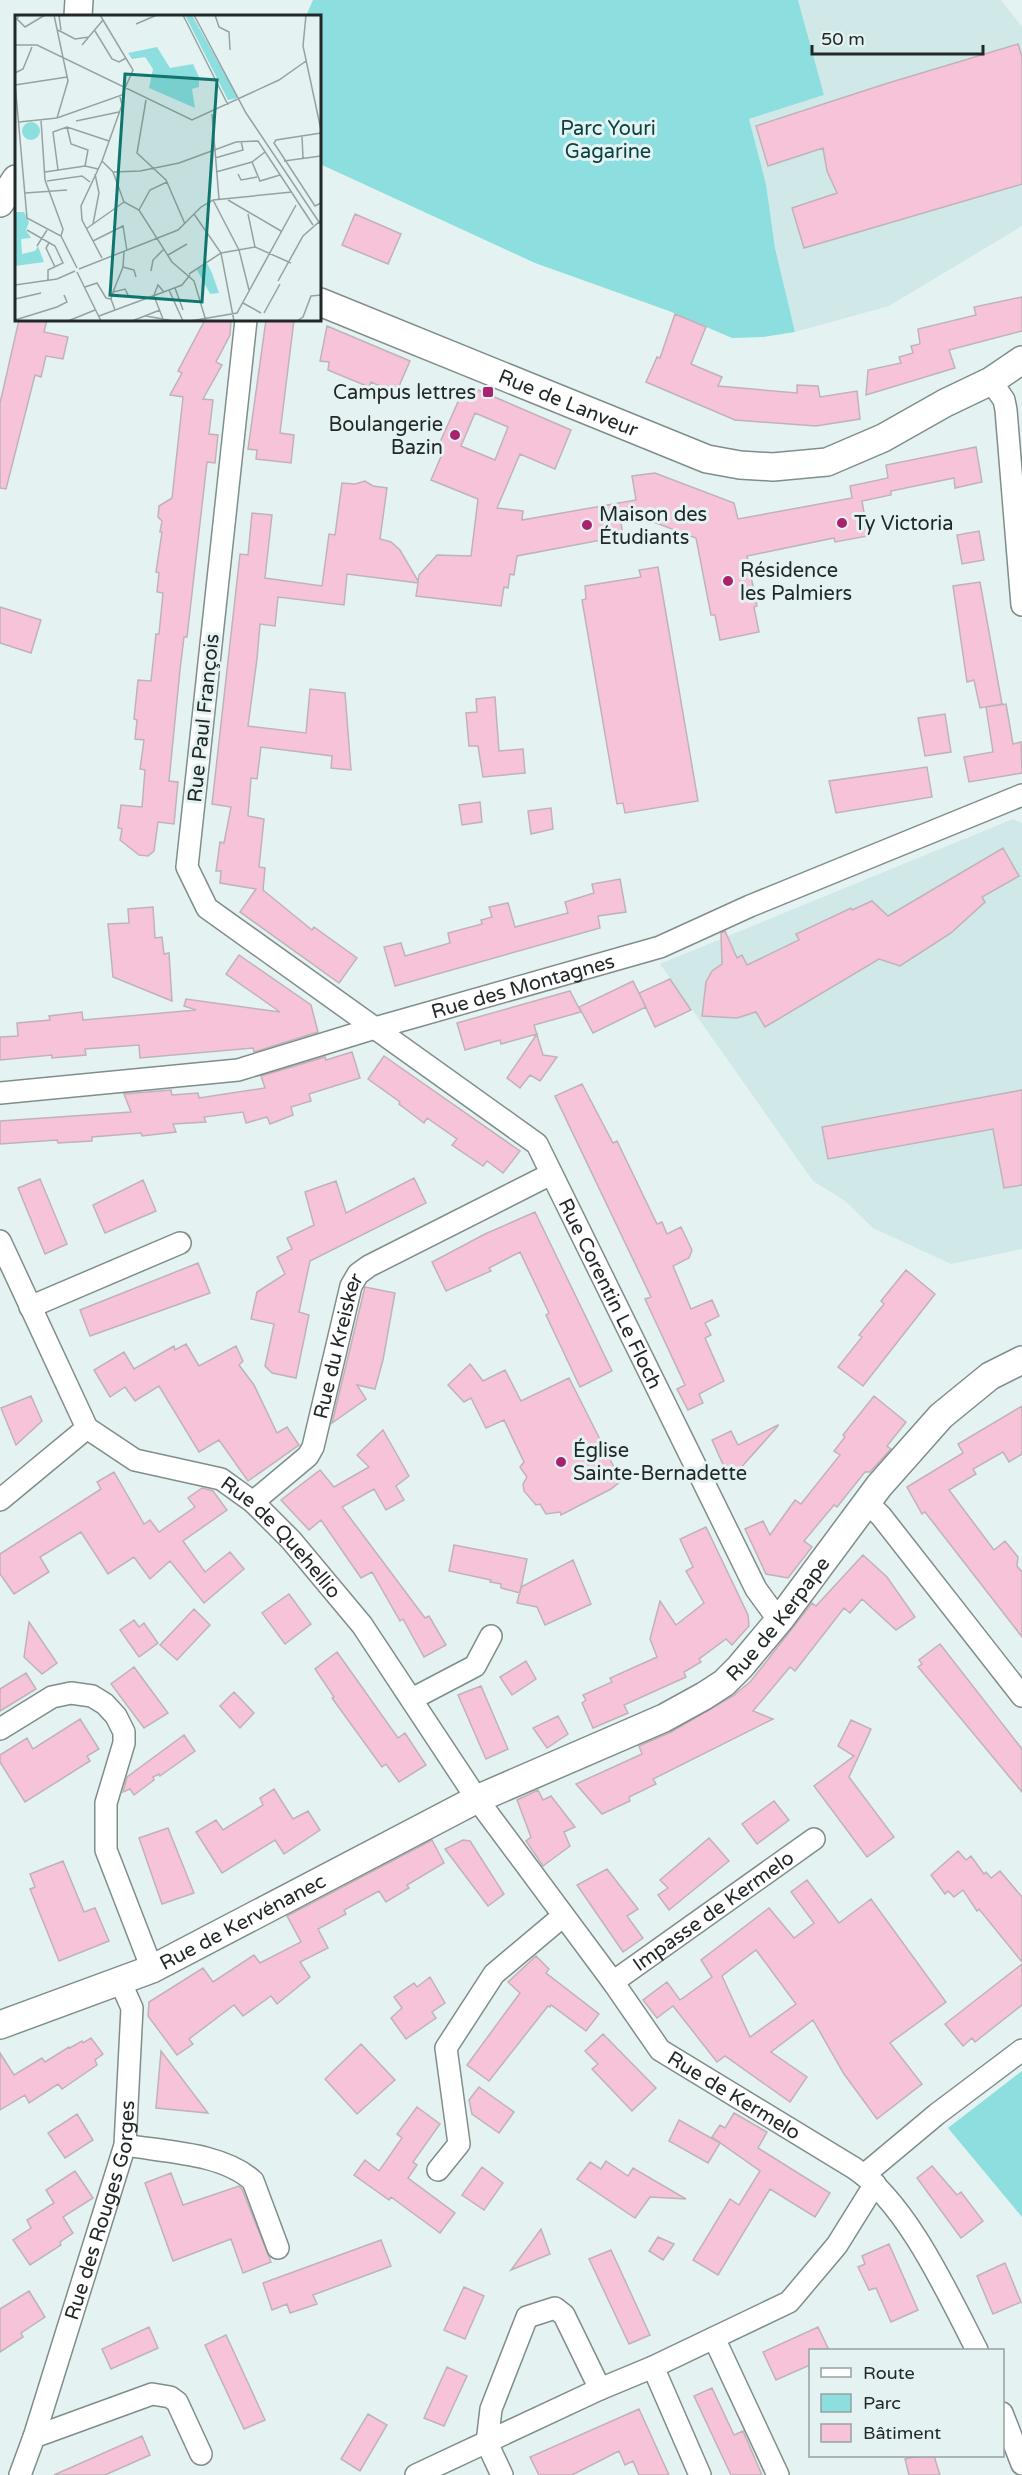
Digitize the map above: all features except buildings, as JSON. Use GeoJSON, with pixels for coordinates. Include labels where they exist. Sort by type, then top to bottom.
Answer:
{"type":"FeatureCollection","features":[{"type":"Feature","properties":{"kind":"street"},"geometry":{"type":"LineString","coordinates":[[78,15],[79,0]]}},
{"type":"Feature","properties":{"kind":"street"},"geometry":{"type":"LineString","coordinates":[[0,164],[15,171]]}},
{"type":"Feature","properties":{"kind":"street"},"geometry":{"type":"LineString","coordinates":[[0,204],[15,181]]}},
{"type":"Feature","properties":{"kind":"street","name":"Rue de Lanveur"},"geometry":{"type":"LineString","coordinates":[[321,302],[707,459],[740,465],[773,467],[827,462],[883,438],[945,403],[991,381],[1022,360]]}},
{"type":"Feature","properties":{"kind":"street","name":"Rue Paul François"},"geometry":{"type":"LineString","coordinates":[[246,321],[187,867],[207,908],[375,1028]]}},
{"type":"Feature","properties":{"kind":"street"},"geometry":{"type":"LineString","coordinates":[[991,381],[1004,400],[1010,440],[1022,605]]}},
{"type":"Feature","properties":{"kind":"street","name":"Rue des Montagnes"},"geometry":{"type":"LineString","coordinates":[[0,1093],[237,1070],[660,947],[750,906],[1022,795]]}},
{"type":"Feature","properties":{"kind":"street","name":"Rue Corentin Le Floch"},"geometry":{"type":"LineString","coordinates":[[375,1028],[537,1144],[756,1589],[772,1611],[781,1618]]}},
{"type":"Feature","properties":{"kind":"street","name":"Rue du Kreisker"},"geometry":{"type":"LineString","coordinates":[[253,1502],[308,1456],[313,1447],[351,1286],[358,1274],[369,1266],[551,1174]]}},
{"type":"Feature","properties":{"kind":"street"},"geometry":{"type":"LineString","coordinates":[[0,1241],[87,1428],[0,1500]]}},
{"type":"Feature","properties":{"kind":"street"},"geometry":{"type":"LineString","coordinates":[[30,1307],[180,1243]]}},
{"type":"Feature","properties":{"kind":"street","name":"Rue de Kerpape"},"geometry":{"type":"LineString","coordinates":[[477,1799],[664,1718],[724,1683],[781,1618],[867,1502],[941,1416],[990,1376],[1022,1360]]}},
{"type":"Feature","properties":{"kind":"street","name":"Rue de Quehellio"},"geometry":{"type":"LineString","coordinates":[[87,1428],[135,1460],[220,1479],[253,1502],[291,1540],[362,1625],[477,1799]]}},
{"type":"Feature","properties":{"kind":"street"},"geometry":{"type":"LineString","coordinates":[[867,1502],[881,1516],[1022,1696]]}},
{"type":"Feature","properties":{"kind":"street"},"geometry":{"type":"LineString","coordinates":[[412,1699],[475,1666],[491,1636]]}},
{"type":"Feature","properties":{"kind":"street"},"geometry":{"type":"LineString","coordinates":[[0,1729],[52,1697],[71,1693],[86,1694],[99,1700],[116,1716],[124,1732],[124,1743],[106,1803],[106,1850],[152,1969]]}},
{"type":"Feature","properties":{"kind":"street","name":"Rue de Kermelo"},"geometry":{"type":"LineString","coordinates":[[477,1799],[613,1982],[660,2050],[870,2180],[923,2248],[976,2349]]}},
{"type":"Feature","properties":{"kind":"street","name":"Rue de Kervénanec"},"geometry":{"type":"LineString","coordinates":[[0,2025],[152,1969],[477,1799]]}},
{"type":"Feature","properties":{"kind":"street","name":"Impasse de Kermelo"},"geometry":{"type":"LineString","coordinates":[[613,1982],[814,1839]]}},
{"type":"Feature","properties":{"kind":"street"},"geometry":{"type":"LineString","coordinates":[[438,2170],[459,2144],[446,2048],[494,1974],[563,1916]]}},
{"type":"Feature","properties":{"kind":"street","name":"Rue des Rouges Gorges"},"geometry":{"type":"LineString","coordinates":[[20,2475],[34,2437],[125,2145],[132,2008],[120,1981]]}},
{"type":"Feature","properties":{"kind":"street"},"geometry":{"type":"LineString","coordinates":[[416,2475],[789,2302],[837,2245],[870,2180],[937,2114],[1022,2050]]}},
{"type":"Feature","properties":{"kind":"street"},"geometry":{"type":"LineString","coordinates":[[125,2145],[216,2160],[246,2174],[254,2181],[278,2248]]}},
{"type":"Feature","properties":{"kind":"street"},"geometry":{"type":"LineString","coordinates":[[502,2475],[487,2443],[490,2409],[527,2317],[555,2308],[564,2315],[600,2389]]}},
{"type":"Feature","properties":{"kind":"street"},"geometry":{"type":"LineString","coordinates":[[714,2338],[778,2475]]}},
{"type":"Feature","properties":{"kind":"street"},"geometry":{"type":"LineString","coordinates":[[653,2367],[700,2475]]}},
{"type":"Feature","properties":{"kind":"street"},"geometry":{"type":"LineString","coordinates":[[34,2437],[143,2396],[161,2394],[177,2402],[201,2454]]}},
{"type":"Feature","properties":{"kind":"street"},"geometry":{"type":"LineString","coordinates":[[1004,2418],[1022,2464]]}},
{"type":"Feature","properties":{"kind":"shaded area"},"geometry":{"type":"Polygon","coordinates":[[[798,0],[1001,0],[1022,27],[1022,226],[889,306],[795,332],[775,248],[766,184],[749,119],[824,95],[798,0]]]}},
{"type":"Feature","properties":{"kind":"shaded area"},"geometry":{"type":"Polygon","coordinates":[[[1013,819],[1022,823],[1022,1249],[951,1264],[873,1228],[845,1201],[813,1181],[660,964],[1013,819]]]}},
{"type":"Feature","properties":{"kind":"green space","name":"Parc Youri Gagarine"},"geometry":{"type":"Polygon","coordinates":[[[313,0],[798,0],[824,95],[749,119],[766,184],[775,248],[795,332],[763,337],[732,338],[669,311],[535,263],[321,164],[321,15],[306,15],[313,0]]]}},
{"type":"Feature","properties":{"kind":"green space"},"geometry":{"type":"Polygon","coordinates":[[[1022,2071],[1022,2217],[948,2128],[1022,2071]]]}},
{"type":"Feature","properties":{"kind":"place","name":"Campus lettres"},"geometry":{"type":"Point","coordinates":[488,392]}},
{"type":"Feature","properties":{"kind":"place","name":"Boulangerie Bazin"},"geometry":{"type":"Point","coordinates":[455,435]}},
{"type":"Feature","properties":{"kind":"place","name":"Ty Victoria"},"geometry":{"type":"Point","coordinates":[842,523]}},
{"type":"Feature","properties":{"kind":"place","name":"Maison des Étudiants"},"geometry":{"type":"Point","coordinates":[587,525]}},
{"type":"Feature","properties":{"kind":"place","name":"Résidence les Palmiers"},"geometry":{"type":"Point","coordinates":[728,581]}},
{"type":"Feature","properties":{"kind":"place","name":"Église Sainte-Bernadette"},"geometry":{"type":"Point","coordinates":[561,1462]}}]}
